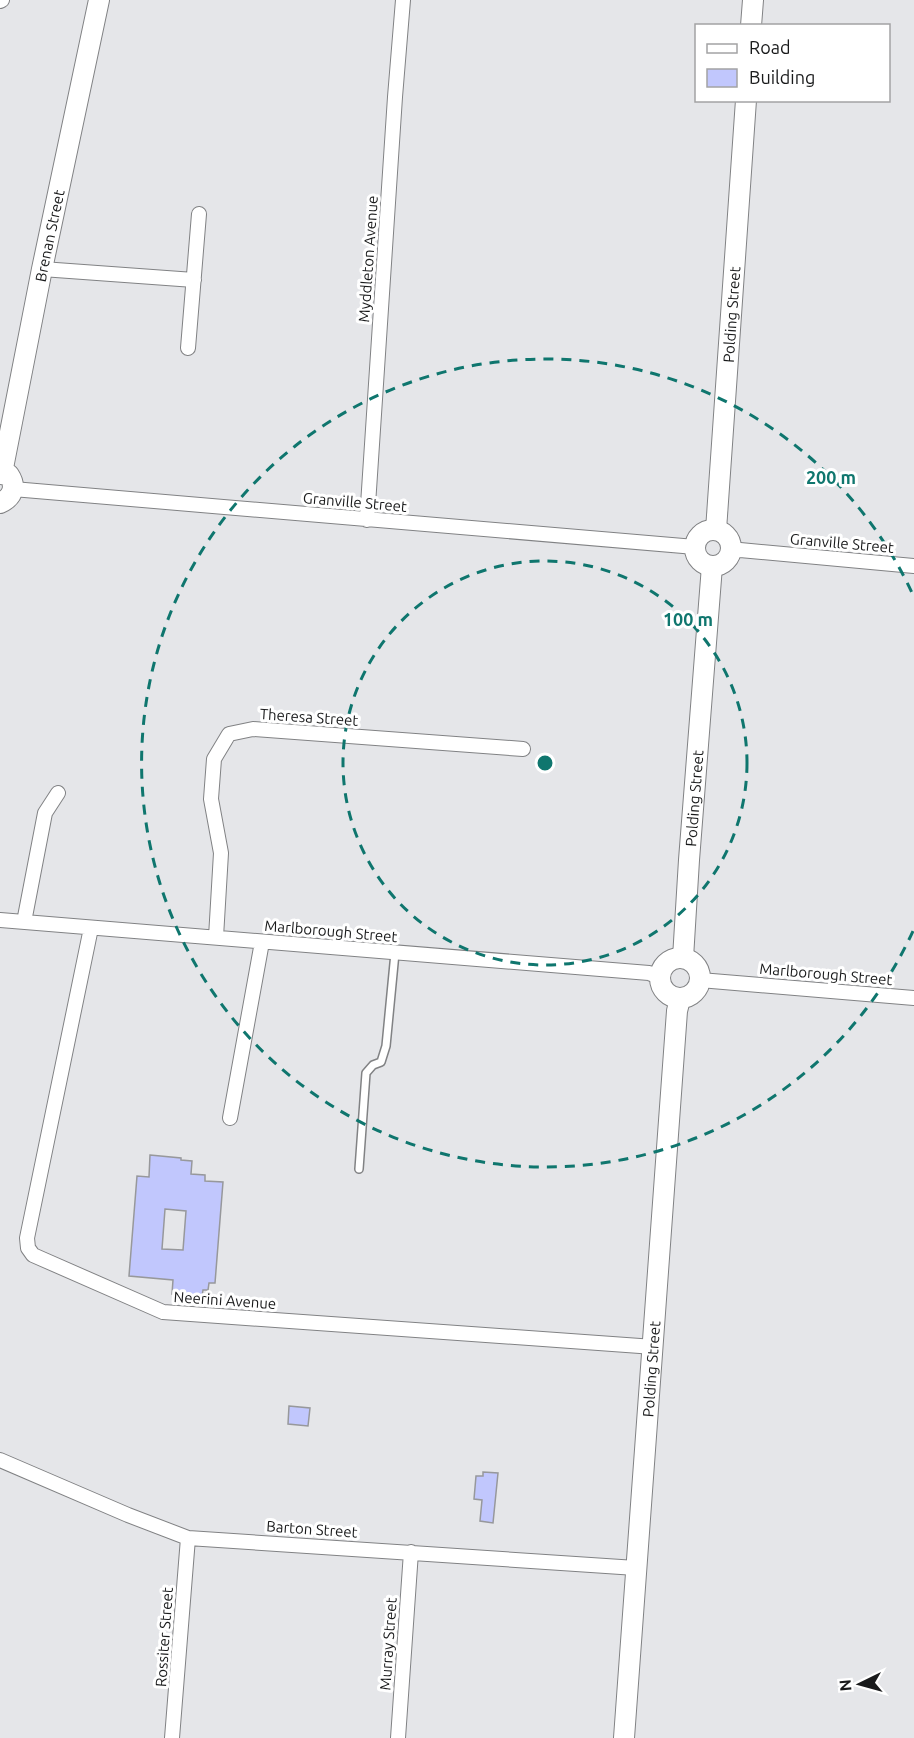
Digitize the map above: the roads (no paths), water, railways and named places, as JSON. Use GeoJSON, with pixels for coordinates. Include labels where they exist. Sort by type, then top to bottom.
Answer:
{"type":"FeatureCollection","features":[{"type":"Feature","properties":{"kind":"main road","name":"Brenan Street"},"geometry":{"type":"LineString","coordinates":[[4,485],[42,269],[99,0]]}},
{"type":"Feature","properties":{"kind":"main road"},"geometry":{"type":"LineString","coordinates":[[751,24],[753,0]]}},
{"type":"Feature","properties":{"kind":"main road","name":"Polding Street"},"geometry":{"type":"LineString","coordinates":[[716,530],[746,102]]}},
{"type":"Feature","properties":{"kind":"main road"},"geometry":{"type":"LineString","coordinates":[[708,530],[716,530],[728,537],[730,551],[724,562],[712,566],[700,560],[695,547],[702,534],[708,530]]}},
{"type":"Feature","properties":{"kind":"main road","name":"Polding Street"},"geometry":{"type":"LineString","coordinates":[[683,958],[712,566]]}},
{"type":"Feature","properties":{"kind":"main road"},"geometry":{"type":"LineString","coordinates":[[675,958],[683,958],[696,966],[700,980],[694,993],[680,999],[665,992],[659,977],[667,962],[675,958]]}},
{"type":"Feature","properties":{"kind":"main road","name":"Polding Street"},"geometry":{"type":"LineString","coordinates":[[624,1738],[677,1011],[680,999]]}},
{"type":"Feature","properties":{"kind":"street","name":"Myddleton Avenue"},"geometry":{"type":"LineString","coordinates":[[367,519],[403,0]]}},
{"type":"Feature","properties":{"kind":"street"},"geometry":{"type":"LineString","coordinates":[[189,348],[200,214]]}},
{"type":"Feature","properties":{"kind":"street"},"geometry":{"type":"LineString","coordinates":[[42,269],[194,280]]}},
{"type":"Feature","properties":{"kind":"street","name":"Granville Street"},"geometry":{"type":"LineString","coordinates":[[4,485],[695,547]]}},
{"type":"Feature","properties":{"kind":"street","name":"Granville Street"},"geometry":{"type":"LineString","coordinates":[[730,551],[740,550],[914,566]]}},
{"type":"Feature","properties":{"kind":"street","name":"Theresa Street"},"geometry":{"type":"LineString","coordinates":[[216,938],[221,853],[211,799],[214,759],[229,734],[253,729],[523,749]]}},
{"type":"Feature","properties":{"kind":"street"},"geometry":{"type":"LineString","coordinates":[[24,922],[45,813],[58,792]]}},
{"type":"Feature","properties":{"kind":"street","name":"Marlborough Street"},"geometry":{"type":"LineString","coordinates":[[0,920],[649,973],[659,977]]}},
{"type":"Feature","properties":{"kind":"street","name":"Neerini Avenue"},"geometry":{"type":"LineString","coordinates":[[91,928],[27,1238],[28,1248],[33,1255],[163,1312],[654,1347]]}},
{"type":"Feature","properties":{"kind":"street"},"geometry":{"type":"LineString","coordinates":[[231,1118],[262,942]]}},
{"type":"Feature","properties":{"kind":"street","name":"Marlborough Street"},"geometry":{"type":"LineString","coordinates":[[700,980],[914,998]]}},
{"type":"Feature","properties":{"kind":"street","name":"Barton Street"},"geometry":{"type":"LineString","coordinates":[[0,1460],[188,1538],[636,1569]]}},
{"type":"Feature","properties":{"kind":"street","name":"Rossiter Street"},"geometry":{"type":"LineString","coordinates":[[172,1738],[188,1538]]}},
{"type":"Feature","properties":{"kind":"street","name":"Murray Street"},"geometry":{"type":"LineString","coordinates":[[398,1738],[411,1552]]}},
{"type":"Feature","properties":{"kind":"lane"},"geometry":{"type":"LineString","coordinates":[[359,1169],[366,1073],[373,1065],[381,1062],[386,1046],[395,952]]}}]}
